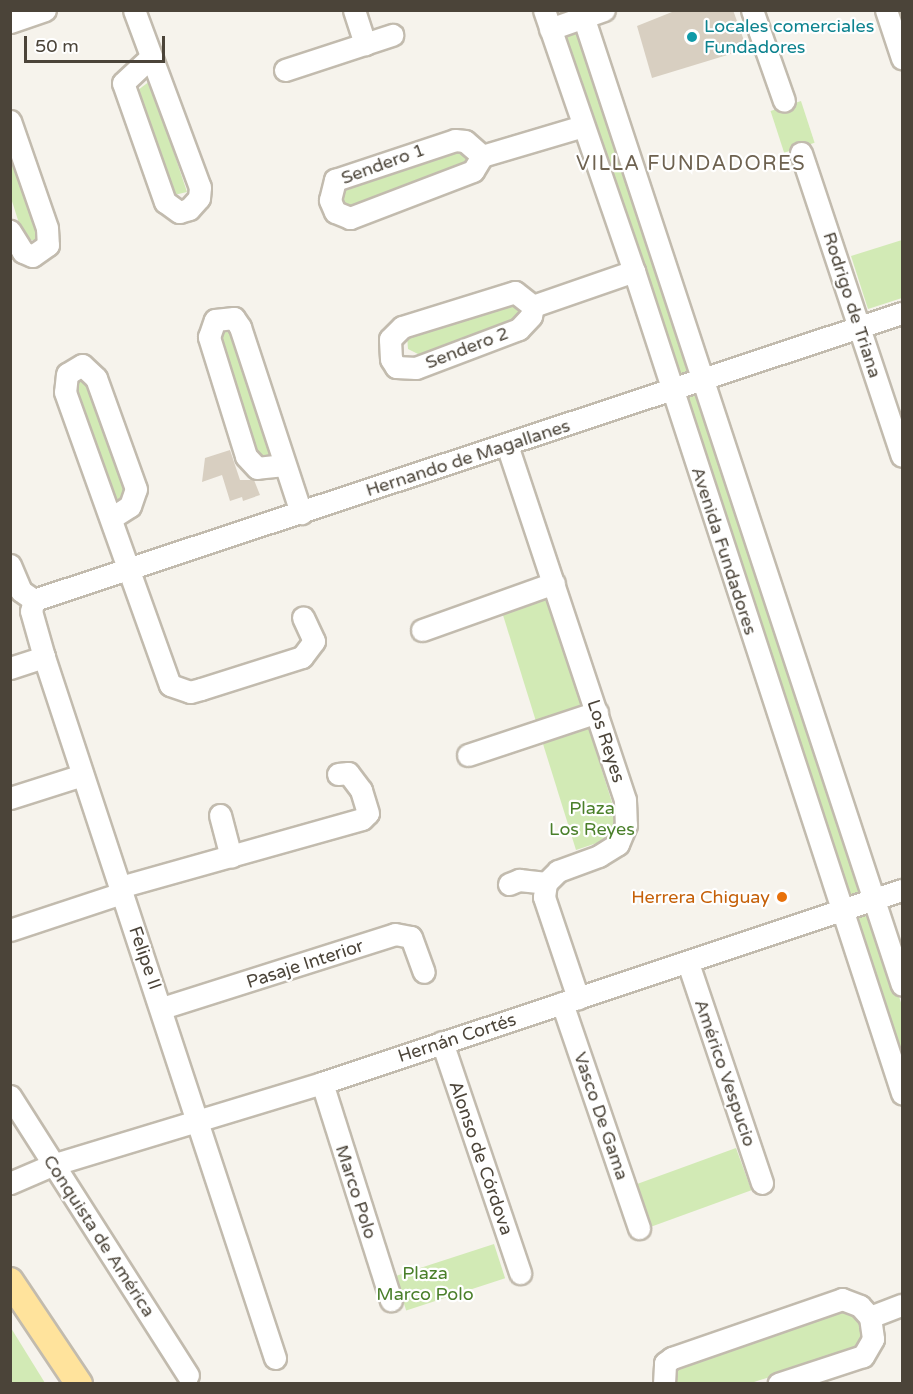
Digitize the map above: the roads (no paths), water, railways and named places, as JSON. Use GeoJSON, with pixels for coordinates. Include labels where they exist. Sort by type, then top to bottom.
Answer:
{"type":"FeatureCollection","features":[{"type":"Feature","properties":{"kind":"main road"},"geometry":{"type":"LineString","coordinates":[[10,1281],[79,1383]]}},
{"type":"Feature","properties":{"kind":"street"},"geometry":{"type":"LineString","coordinates":[[10,22],[45,10]]}},
{"type":"Feature","properties":{"kind":"street"},"geometry":{"type":"LineString","coordinates":[[134,10],[200,187],[199,198],[189,209],[179,212],[165,202],[123,83],[151,57]]}},
{"type":"Feature","properties":{"kind":"street"},"geometry":{"type":"LineString","coordinates":[[354,10],[365,44]]}},
{"type":"Feature","properties":{"kind":"street"},"geometry":{"type":"LineString","coordinates":[[547,20],[604,10]]}},
{"type":"Feature","properties":{"kind":"street"},"geometry":{"type":"LineString","coordinates":[[752,10],[784,101]]}},
{"type":"Feature","properties":{"kind":"street"},"geometry":{"type":"LineString","coordinates":[[886,10],[903,58]]}},
{"type":"Feature","properties":{"kind":"street","name":"Avenida Fundadores"},"geometry":{"type":"LineString","coordinates":[[582,14],[705,379],[903,985]]}},
{"type":"Feature","properties":{"kind":"street","name":"Avenida Fundadores"},"geometry":{"type":"LineString","coordinates":[[547,20],[634,271],[671,390],[903,1093]]}},
{"type":"Feature","properties":{"kind":"street"},"geometry":{"type":"LineString","coordinates":[[285,70],[392,35]]}},
{"type":"Feature","properties":{"kind":"street"},"geometry":{"type":"LineString","coordinates":[[10,121],[47,228],[48,244],[32,256],[22,252],[10,231]]}},
{"type":"Feature","properties":{"kind":"street","name":"Sendero 1"},"geometry":{"type":"LineString","coordinates":[[482,156],[583,126]]}},
{"type":"Feature","properties":{"kind":"street","name":"Sendero 1"},"geometry":{"type":"LineString","coordinates":[[465,141],[482,156],[479,165],[463,176],[350,218],[334,212],[330,200],[335,180],[437,145],[465,141]]}},
{"type":"Feature","properties":{"kind":"street","name":"Rodrigo de Triana"},"geometry":{"type":"LineString","coordinates":[[801,153],[903,456]]}},
{"type":"Feature","properties":{"kind":"street"},"geometry":{"type":"LineString","coordinates":[[533,306],[634,271]]}},
{"type":"Feature","properties":{"kind":"street","name":"Sendero 2"},"geometry":{"type":"LineString","coordinates":[[515,292],[533,306],[531,316],[519,329],[416,368],[396,367],[391,359],[390,339],[402,327],[515,292]]}},
{"type":"Feature","properties":{"kind":"street","name":"Hernando de Magallanes"},"geometry":{"type":"LineString","coordinates":[[34,600],[903,313]]}},
{"type":"Feature","properties":{"kind":"street"},"geometry":{"type":"LineString","coordinates":[[284,465],[257,468],[246,456],[208,337],[215,320],[234,318],[240,327],[301,513]]}},
{"type":"Feature","properties":{"kind":"street"},"geometry":{"type":"LineString","coordinates":[[113,517],[130,506],[136,489],[96,378],[82,365],[67,374],[65,392],[104,503],[113,517],[164,673],[170,685],[178,689],[201,689],[302,657],[314,641],[303,616]]}},
{"type":"Feature","properties":{"kind":"street","name":"Los Reyes"},"geometry":{"type":"LineString","coordinates":[[507,445],[625,800],[626,825],[618,844],[599,856],[558,871],[546,883]]}},
{"type":"Feature","properties":{"kind":"street"},"geometry":{"type":"LineString","coordinates":[[10,565],[21,591],[34,600]]}},
{"type":"Feature","properties":{"kind":"street"},"geometry":{"type":"LineString","coordinates":[[422,630],[554,584]]}},
{"type":"Feature","properties":{"kind":"street","name":"Felipe II"},"geometry":{"type":"LineString","coordinates":[[34,600],[31,611],[44,657],[162,1008],[275,1358]]}},
{"type":"Feature","properties":{"kind":"street"},"geometry":{"type":"LineString","coordinates":[[10,668],[44,657]]}},
{"type":"Feature","properties":{"kind":"street"},"geometry":{"type":"LineString","coordinates":[[468,754],[597,712]]}},
{"type":"Feature","properties":{"kind":"street"},"geometry":{"type":"LineString","coordinates":[[10,930],[121,890],[362,819],[368,813],[361,790],[348,773],[338,774]]}},
{"type":"Feature","properties":{"kind":"street"},"geometry":{"type":"LineString","coordinates":[[10,798],[82,775]]}},
{"type":"Feature","properties":{"kind":"street"},"geometry":{"type":"LineString","coordinates":[[220,815],[231,857]]}},
{"type":"Feature","properties":{"kind":"street"},"geometry":{"type":"LineString","coordinates":[[509,884],[519,880],[546,883],[543,897],[570,1001]]}},
{"type":"Feature","properties":{"kind":"street","name":"Hernán Cortés"},"geometry":{"type":"LineString","coordinates":[[10,1183],[52,1165],[322,1083],[903,890]]}},
{"type":"Feature","properties":{"kind":"street","name":"Pasaje Interior"},"geometry":{"type":"LineString","coordinates":[[162,1008],[395,934],[411,937],[424,972]]}},
{"type":"Feature","properties":{"kind":"street","name":"Américo Vespucio"},"geometry":{"type":"LineString","coordinates":[[688,963],[762,1183]]}},
{"type":"Feature","properties":{"kind":"street","name":"Vasco De Gama"},"geometry":{"type":"LineString","coordinates":[[570,1001],[639,1228]]}},
{"type":"Feature","properties":{"kind":"street","name":"Alonso de Córdova"},"geometry":{"type":"LineString","coordinates":[[442,1042],[520,1273]]}},
{"type":"Feature","properties":{"kind":"street","name":"Marco Polo"},"geometry":{"type":"LineString","coordinates":[[322,1083],[390,1300]]}},
{"type":"Feature","properties":{"kind":"street","name":"Conquista de América"},"geometry":{"type":"LineString","coordinates":[[10,1096],[188,1375]]}},
{"type":"Feature","properties":{"kind":"street"},"geometry":{"type":"LineString","coordinates":[[664,1383],[665,1363],[672,1358],[842,1299],[860,1306],[870,1317],[873,1339],[862,1356],[778,1383]]}},
{"type":"Feature","properties":{"kind":"street"},"geometry":{"type":"LineString","coordinates":[[870,1317],[903,1305]]}},
{"type":"Feature","properties":{"kind":"place","name":"Locales comerciales Fundadores"},"geometry":{"type":"Point","coordinates":[692,37]}},
{"type":"Feature","properties":{"kind":"place","name":"Herrera Chiguay"},"geometry":{"type":"Point","coordinates":[782,897]}},
{"type":"Feature","properties":{"kind":"district","name":"VILLA FUNDADORES"},"geometry":{"type":"Point","coordinates":[691,164]}},
{"type":"Feature","properties":{"kind":"park label","name":"Plaza Los Reyes"},"geometry":{"type":"Point","coordinates":[592,819]}},
{"type":"Feature","properties":{"kind":"park label","name":"Plaza Marco Polo"},"geometry":{"type":"Point","coordinates":[425,1284]}}]}
